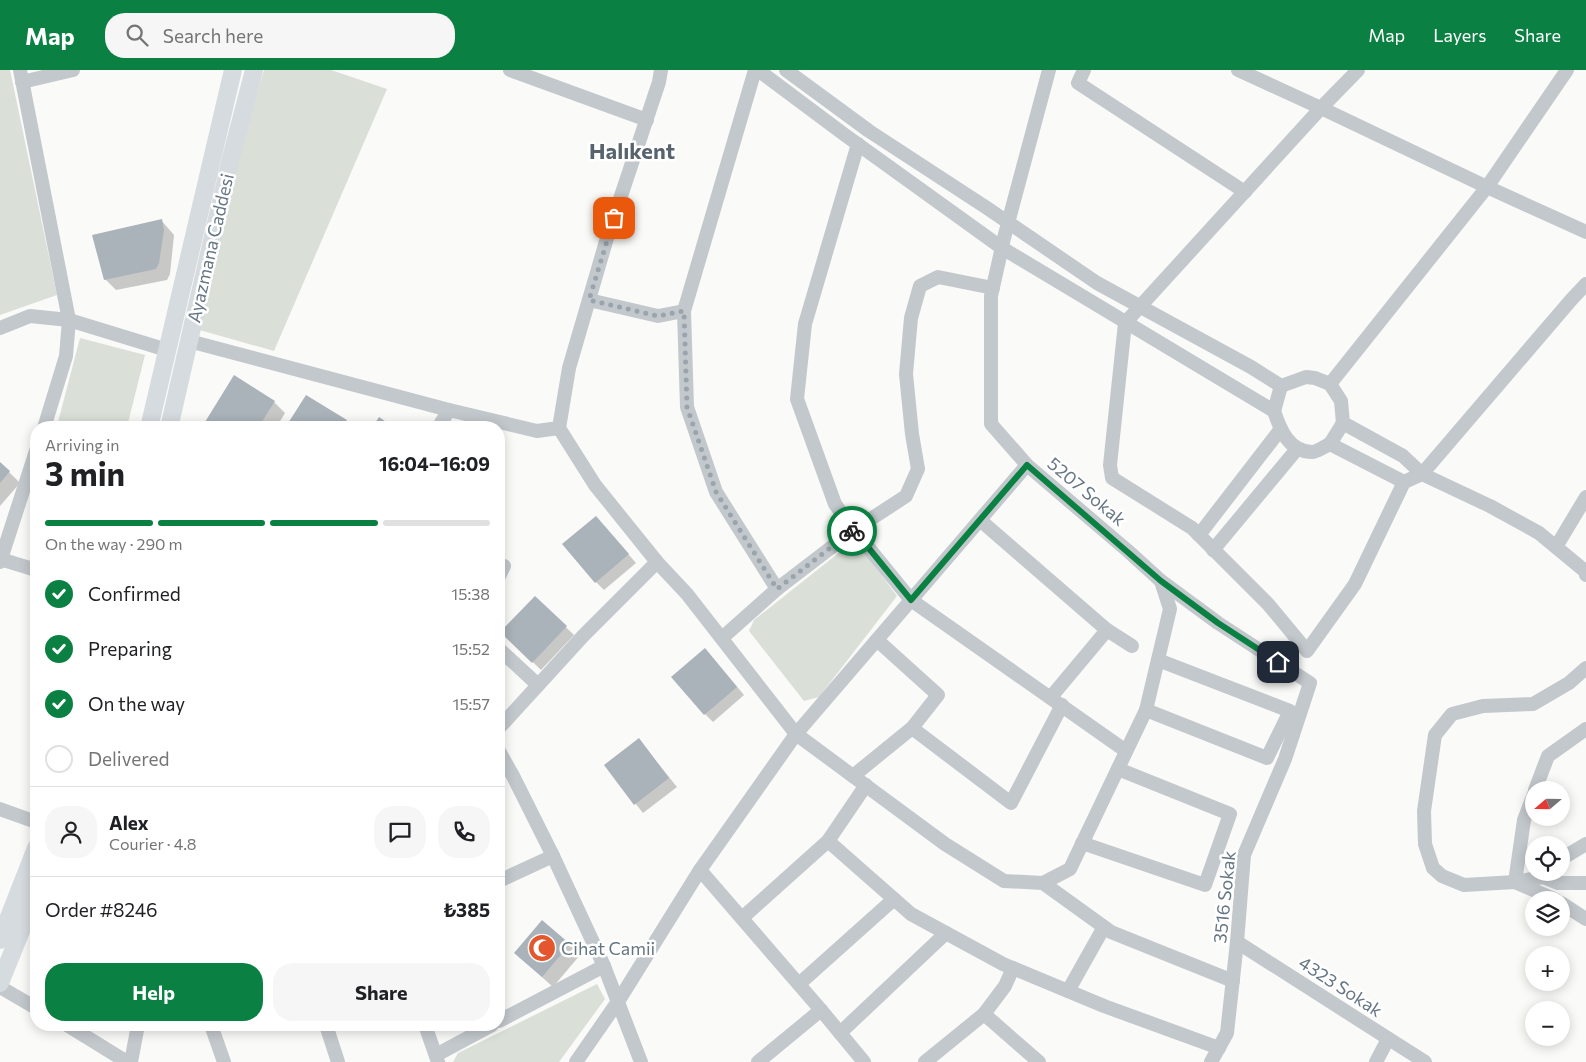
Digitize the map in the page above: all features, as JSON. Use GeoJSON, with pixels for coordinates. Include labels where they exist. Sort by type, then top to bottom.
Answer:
{"type":"FeatureCollection","features":[{"type":"Feature","properties":{"kind":"main road","name":"Ayazmana Caddesi"},"geometry":{"type":"LineString","coordinates":[[151,421],[233,70]]}},
{"type":"Feature","properties":{"kind":"main road","name":"Ayazmana Caddesi"},"geometry":{"type":"LineString","coordinates":[[171,421],[231,158],[254,70]]}},
{"type":"Feature","properties":{"kind":"main road"},"geometry":{"type":"LineString","coordinates":[[176,311],[195,316]]}},
{"type":"Feature","properties":{"kind":"main road"},"geometry":{"type":"LineString","coordinates":[[0,940],[30,863]]}},
{"type":"Feature","properties":{"kind":"main road"},"geometry":{"type":"LineString","coordinates":[[0,983],[30,909]]}},
{"type":"Feature","properties":{"kind":"street"},"geometry":{"type":"LineString","coordinates":[[46,421],[66,356],[69,320],[21,76],[73,70]]}},
{"type":"Feature","properties":{"kind":"street"},"geometry":{"type":"LineString","coordinates":[[510,70],[646,120]]}},
{"type":"Feature","properties":{"kind":"street"},"geometry":{"type":"LineString","coordinates":[[671,70],[660,76],[607,238],[569,368],[559,428],[595,485],[657,562],[687,594],[796,734],[945,844],[1004,882],[1043,883],[1070,869],[1146,710],[1170,609],[1161,581]]}},
{"type":"Feature","properties":{"kind":"street"},"geometry":{"type":"LineString","coordinates":[[777,589],[716,492],[687,407],[684,311],[757,70],[1002,248],[1274,412]]}},
{"type":"Feature","properties":{"kind":"street"},"geometry":{"type":"LineString","coordinates":[[786,70],[869,130],[1097,283],[1251,367],[1282,386]]}},
{"type":"Feature","properties":{"kind":"street"},"geometry":{"type":"LineString","coordinates":[[1008,224],[1049,70]]}},
{"type":"Feature","properties":{"kind":"street"},"geometry":{"type":"LineString","coordinates":[[1084,70],[1078,83],[1245,192]]}},
{"type":"Feature","properties":{"kind":"street"},"geometry":{"type":"LineString","coordinates":[[1238,70],[1586,232]]}},
{"type":"Feature","properties":{"kind":"street"},"geometry":{"type":"LineString","coordinates":[[1307,651],[1268,604],[1192,528],[1112,478],[1110,465],[1125,323],[1358,70]]}},
{"type":"Feature","properties":{"kind":"street"},"geometry":{"type":"LineString","coordinates":[[1330,384],[1487,187],[1567,70]]}},
{"type":"Feature","properties":{"kind":"street"},"geometry":{"type":"LineString","coordinates":[[858,144],[805,324],[797,399],[835,504],[911,600],[1126,750]]}},
{"type":"Feature","properties":{"kind":"street","name":"5207 Sokak"},"geometry":{"type":"LineString","coordinates":[[1008,224],[991,296],[991,424],[1027,465],[1161,581],[1218,623],[1310,683]]}},
{"type":"Feature","properties":{"kind":"street"},"geometry":{"type":"LineString","coordinates":[[722,638],[777,589],[854,530],[906,496],[918,469],[912,434],[906,374],[911,318],[920,286],[938,277],[993,288]]}},
{"type":"Feature","properties":{"kind":"street"},"geometry":{"type":"LineString","coordinates":[[1294,672],[1355,584],[1404,482],[1422,474],[1586,284]]}},
{"type":"Feature","properties":{"kind":"street"},"geometry":{"type":"LineString","coordinates":[[589,300],[658,316],[684,311]]}},
{"type":"Feature","properties":{"kind":"street"},"geometry":{"type":"LineString","coordinates":[[0,328],[30,316],[69,320],[167,350]]}},
{"type":"Feature","properties":{"kind":"street"},"geometry":{"type":"LineString","coordinates":[[189,341],[495,421]]}},
{"type":"Feature","properties":{"kind":"street"},"geometry":{"type":"LineString","coordinates":[[1306,377],[1315,378],[1330,384],[1341,401],[1343,423],[1330,444],[1313,452],[1297,449],[1280,430],[1274,412],[1282,386],[1306,377]]}},
{"type":"Feature","properties":{"kind":"street"},"geometry":{"type":"LineString","coordinates":[[442,421],[449,410]]}},
{"type":"Feature","properties":{"kind":"street"},"geometry":{"type":"LineString","coordinates":[[505,423],[537,431],[559,428]]}},
{"type":"Feature","properties":{"kind":"street"},"geometry":{"type":"LineString","coordinates":[[1343,423],[1403,456],[1422,474],[1539,533],[1585,571],[1586,575]]}},
{"type":"Feature","properties":{"kind":"street"},"geometry":{"type":"LineString","coordinates":[[1199,535],[1280,430]]}},
{"type":"Feature","properties":{"kind":"street"},"geometry":{"type":"LineString","coordinates":[[1330,444],[1404,482]]}},
{"type":"Feature","properties":{"kind":"street"},"geometry":{"type":"LineString","coordinates":[[1213,550],[1297,449]]}},
{"type":"Feature","properties":{"kind":"street"},"geometry":{"type":"LineString","coordinates":[[576,1062],[619,1000],[700,870],[796,734],[1027,465]]}},
{"type":"Feature","properties":{"kind":"street"},"geometry":{"type":"LineString","coordinates":[[30,469],[0,560],[30,568]]}},
{"type":"Feature","properties":{"kind":"street"},"geometry":{"type":"LineString","coordinates":[[1556,547],[1586,497]]}},
{"type":"Feature","properties":{"kind":"street"},"geometry":{"type":"LineString","coordinates":[[980,520],[1107,630],[1132,646]]}},
{"type":"Feature","properties":{"kind":"street"},"geometry":{"type":"LineString","coordinates":[[505,721],[583,636],[657,562]]}},
{"type":"Feature","properties":{"kind":"street"},"geometry":{"type":"LineString","coordinates":[[912,728],[1011,803],[1056,701],[1107,630]]}},
{"type":"Feature","properties":{"kind":"street"},"geometry":{"type":"LineString","coordinates":[[853,776],[912,728],[938,694],[877,640]]}},
{"type":"Feature","properties":{"kind":"street"},"geometry":{"type":"LineString","coordinates":[[505,655],[538,685]]}},
{"type":"Feature","properties":{"kind":"street"},"geometry":{"type":"LineString","coordinates":[[1146,710],[1267,758],[1290,711],[1158,660]]}},
{"type":"Feature","properties":{"kind":"street"},"geometry":{"type":"LineString","coordinates":[[1525,880],[1464,885],[1442,876],[1433,868],[1425,844],[1424,811],[1435,735],[1452,714],[1482,706],[1533,704],[1569,683],[1586,668]]}},
{"type":"Feature","properties":{"kind":"street","name":"3516 Sokak"},"geometry":{"type":"LineString","coordinates":[[1211,1062],[1227,1033],[1238,942],[1244,855],[1285,759],[1310,683]]}},
{"type":"Feature","properties":{"kind":"street"},"geometry":{"type":"LineString","coordinates":[[1538,781],[1548,756],[1586,729]]}},
{"type":"Feature","properties":{"kind":"street"},"geometry":{"type":"LineString","coordinates":[[505,762],[553,856],[604,966],[619,1000],[628,1030],[641,1062]]}},
{"type":"Feature","properties":{"kind":"street"},"geometry":{"type":"LineString","coordinates":[[1082,843],[1205,885],[1230,814],[1118,769]]}},
{"type":"Feature","properties":{"kind":"street"},"geometry":{"type":"LineString","coordinates":[[742,918],[828,842],[866,785]]}},
{"type":"Feature","properties":{"kind":"street"},"geometry":{"type":"LineString","coordinates":[[0,809],[30,820]]}},
{"type":"Feature","properties":{"kind":"street"},"geometry":{"type":"LineString","coordinates":[[1515,882],[1525,817]]}},
{"type":"Feature","properties":{"kind":"street"},"geometry":{"type":"LineString","coordinates":[[828,842],[911,914],[1012,968],[1104,1006],[1219,1048]]}},
{"type":"Feature","properties":{"kind":"street"},"geometry":{"type":"LineString","coordinates":[[1570,854],[1586,844]]}},
{"type":"Feature","properties":{"kind":"street"},"geometry":{"type":"LineString","coordinates":[[505,878],[553,856]]}},
{"type":"Feature","properties":{"kind":"street"},"geometry":{"type":"LineString","coordinates":[[700,870],[800,984],[864,1062]]}},
{"type":"Feature","properties":{"kind":"street"},"geometry":{"type":"LineString","coordinates":[[1555,881],[1558,883],[1586,884]]}},
{"type":"Feature","properties":{"kind":"street"},"geometry":{"type":"LineString","coordinates":[[1515,882],[1536,891]]}},
{"type":"Feature","properties":{"kind":"street"},"geometry":{"type":"LineString","coordinates":[[1043,883],[1111,932],[1233,981]]}},
{"type":"Feature","properties":{"kind":"street"},"geometry":{"type":"LineString","coordinates":[[800,984],[894,898]]}},
{"type":"Feature","properties":{"kind":"street"},"geometry":{"type":"LineString","coordinates":[[1570,909],[1586,919]]}},
{"type":"Feature","properties":{"kind":"street"},"geometry":{"type":"LineString","coordinates":[[1068,991],[1104,927]]}},
{"type":"Feature","properties":{"kind":"street"},"geometry":{"type":"LineString","coordinates":[[840,1032],[946,933]]}},
{"type":"Feature","properties":{"kind":"street","name":"4323 Sokak"},"geometry":{"type":"LineString","coordinates":[[1238,942],[1425,1062]]}},
{"type":"Feature","properties":{"kind":"street"},"geometry":{"type":"LineString","coordinates":[[505,1018],[604,966]]}},
{"type":"Feature","properties":{"kind":"street"},"geometry":{"type":"LineString","coordinates":[[925,1062],[984,1014],[1005,986],[1012,968]]}},
{"type":"Feature","properties":{"kind":"street"},"geometry":{"type":"LineString","coordinates":[[0,987],[30,1004]]}},
{"type":"Feature","properties":{"kind":"street"},"geometry":{"type":"LineString","coordinates":[[758,1062],[821,1010]]}},
{"type":"Feature","properties":{"kind":"street"},"geometry":{"type":"LineString","coordinates":[[984,1014],[1039,1062]]}},
{"type":"Feature","properties":{"kind":"street"},"geometry":{"type":"LineString","coordinates":[[77,1031],[127,1062]]}},
{"type":"Feature","properties":{"kind":"street"},"geometry":{"type":"LineString","coordinates":[[131,1062],[137,1031]]}},
{"type":"Feature","properties":{"kind":"street"},"geometry":{"type":"LineString","coordinates":[[213,1031],[224,1062]]}},
{"type":"Feature","properties":{"kind":"street"},"geometry":{"type":"LineString","coordinates":[[328,1031],[338,1062]]}},
{"type":"Feature","properties":{"kind":"street"},"geometry":{"type":"LineString","coordinates":[[427,1031],[437,1058],[482,1031]]}},
{"type":"Feature","properties":{"kind":"street"},"geometry":{"type":"LineString","coordinates":[[1376,1062],[1388,1039]]}},
{"type":"Feature","properties":{"kind":"shaded area"},"geometry":{"type":"Polygon","coordinates":[[[0,70],[10,70],[57,295],[0,315],[0,70]]]}},
{"type":"Feature","properties":{"kind":"shaded area"},"geometry":{"type":"Polygon","coordinates":[[[264,70],[331,70],[387,89],[274,351],[196,329],[233,167],[264,70]]]}},
{"type":"Feature","properties":{"kind":"shaded area"},"geometry":{"type":"Polygon","coordinates":[[[80,338],[145,355],[128,421],[58,421],[80,338]]]}},
{"type":"Feature","properties":{"kind":"shaded area"},"geometry":{"type":"Polygon","coordinates":[[[855,540],[897,596],[819,697],[804,701],[749,631],[754,620],[855,540]]]}},
{"type":"Feature","properties":{"kind":"shaded area"},"geometry":{"type":"Polygon","coordinates":[[[597,984],[605,999],[559,1062],[453,1062],[458,1053],[597,984]]]}},
{"type":"Feature","properties":{"kind":"building"},"geometry":{"type":"Polygon","coordinates":[[[162,219],[164,230],[159,263],[156,269],[104,280],[92,235],[162,219]]]}},
{"type":"Feature","properties":{"kind":"building"},"geometry":{"type":"Polygon","coordinates":[[[234,375],[275,401],[262,421],[206,421],[234,375]]]}},
{"type":"Feature","properties":{"kind":"building"},"geometry":{"type":"Polygon","coordinates":[[[306,395],[347,420],[346,421],[289,421],[306,395]]]}},
{"type":"Feature","properties":{"kind":"building"},"geometry":{"type":"Polygon","coordinates":[[[379,417],[385,421],[376,421],[379,417]]]}},
{"type":"Feature","properties":{"kind":"building"},"geometry":{"type":"Polygon","coordinates":[[[0,462],[10,471],[0,483],[0,462]]]}},
{"type":"Feature","properties":{"kind":"building"},"geometry":{"type":"Polygon","coordinates":[[[596,516],[629,554],[595,583],[562,544],[596,516]]]}},
{"type":"Feature","properties":{"kind":"building"},"geometry":{"type":"Polygon","coordinates":[[[535,596],[567,626],[532,663],[505,637],[505,627],[535,596]]]}},
{"type":"Feature","properties":{"kind":"building"},"geometry":{"type":"Polygon","coordinates":[[[705,648],[737,687],[704,715],[671,677],[705,648]]]}},
{"type":"Feature","properties":{"kind":"building"},"geometry":{"type":"Polygon","coordinates":[[[639,738],[669,778],[634,805],[604,765],[639,738]]]}},
{"type":"Feature","properties":{"kind":"building","name":"Cihat Camii"},"geometry":{"type":"Polygon","coordinates":[[[542,920],[570,944],[542,977],[514,953],[542,920]]]}},
{"type":"Feature","properties":{"kind":"way so far"},"geometry":{"type":"LineString","coordinates":[[614,218],[589,300],[658,316],[684,311],[687,407],[716,492],[777,589],[852,531]]}},
{"type":"Feature","properties":{"kind":"place","name":"Cihat Camii"},"geometry":{"type":"Point","coordinates":[542,948]}},
{"type":"Feature","properties":{"kind":"district","name":"Halıkent"},"geometry":{"type":"Point","coordinates":[632,150]}},
{"type":"Feature","properties":{"kind":"route"},"geometry":{"type":"LineString","coordinates":[[852,531],[854,530],[911,600],[1027,465],[1161,581],[1218,623],[1278,662]]}}]}
